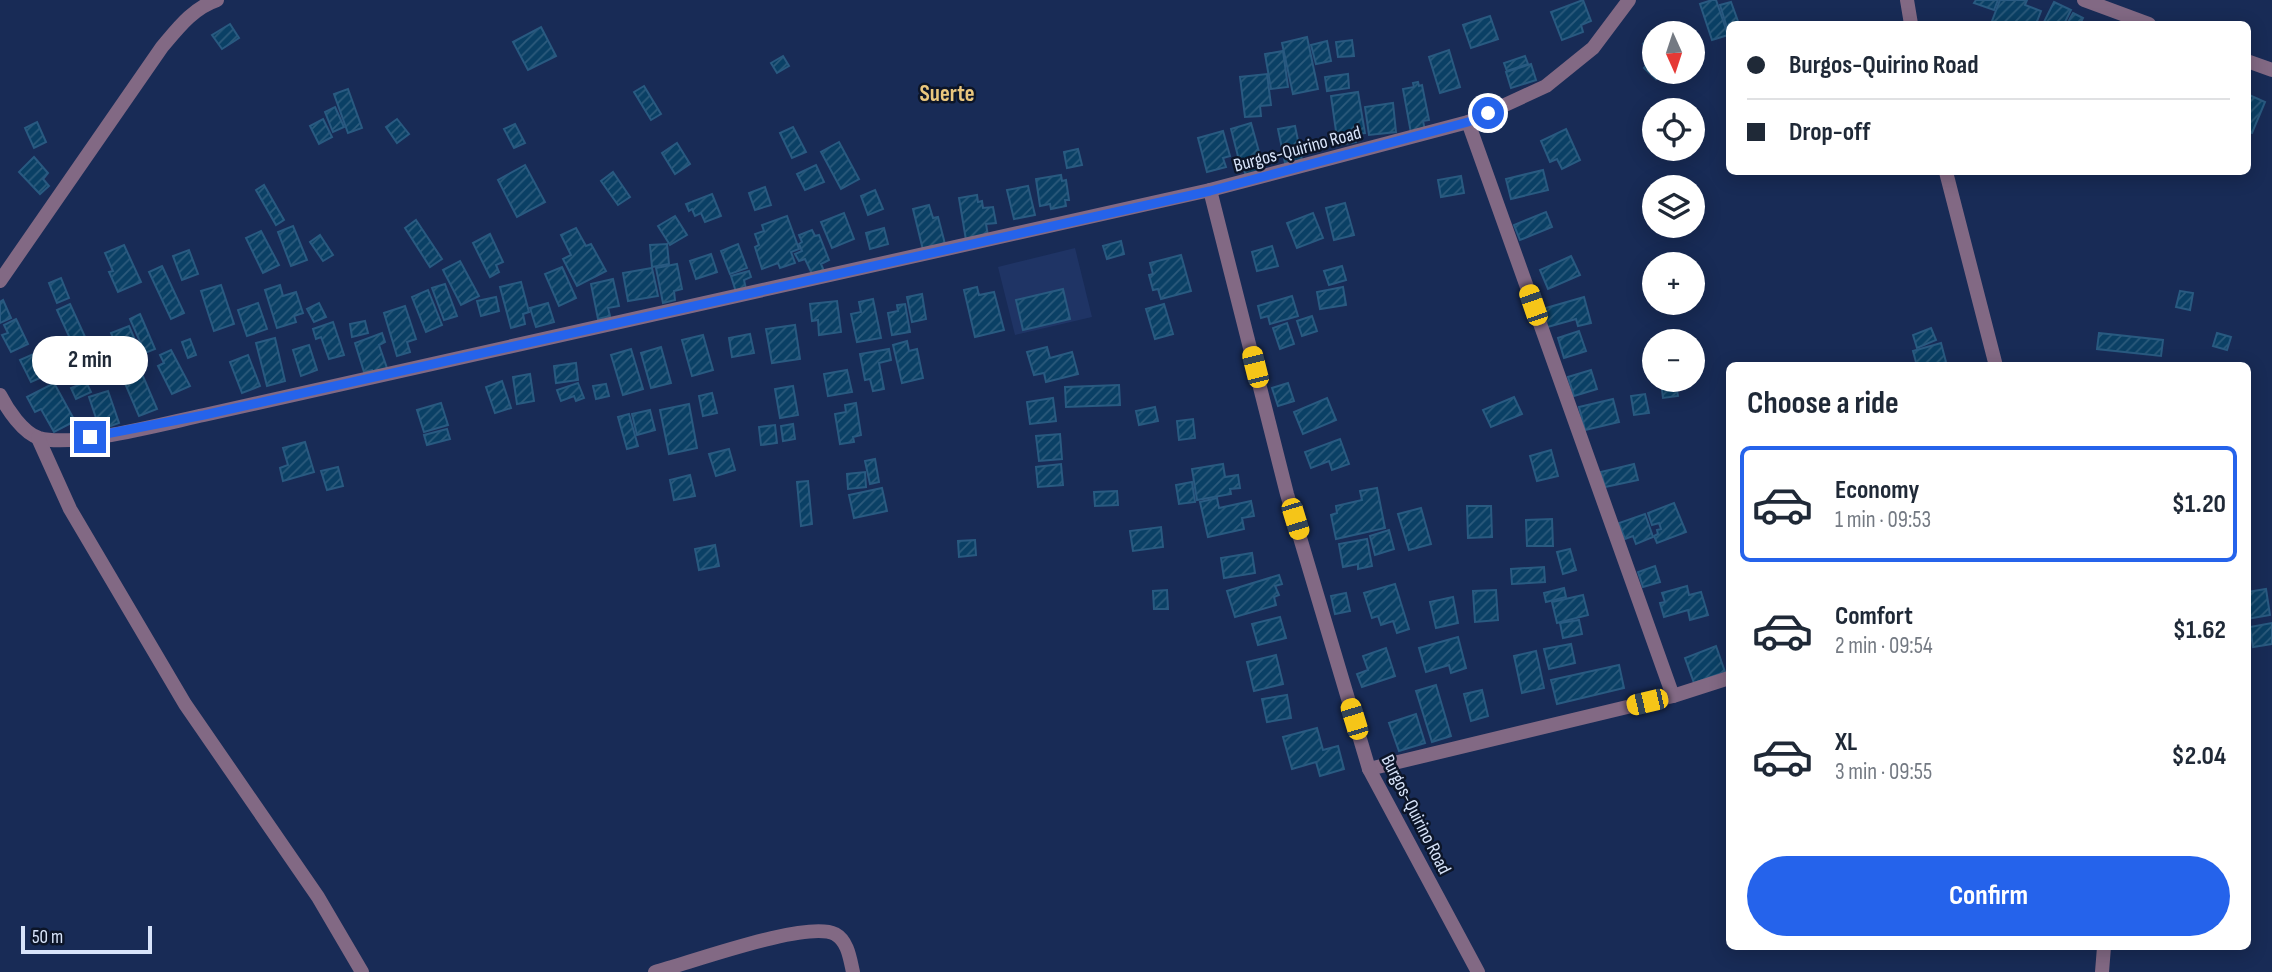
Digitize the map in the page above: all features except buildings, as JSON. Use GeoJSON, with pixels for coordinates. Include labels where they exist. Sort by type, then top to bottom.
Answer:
{"type":"FeatureCollection","features":[{"type":"Feature","properties":{"kind":"street"},"geometry":{"type":"LineString","coordinates":[[0,281],[162,47],[188,16],[217,0]]}},
{"type":"Feature","properties":{"kind":"street","name":"Burgos-Quirino Road"},"geometry":{"type":"LineString","coordinates":[[1478,972],[1369,769],[1287,494],[1210,191],[1468,122],[1546,86],[1593,48],[1629,0]]}},
{"type":"Feature","properties":{"kind":"street"},"geometry":{"type":"LineString","coordinates":[[1907,0],[1910,21]]}},
{"type":"Feature","properties":{"kind":"street"},"geometry":{"type":"LineString","coordinates":[[2084,0],[2141,21]]}},
{"type":"Feature","properties":{"kind":"street"},"geometry":{"type":"LineString","coordinates":[[2251,62],[2272,70]]}},
{"type":"Feature","properties":{"kind":"street"},"geometry":{"type":"LineString","coordinates":[[1468,122],[1673,696]]}},
{"type":"Feature","properties":{"kind":"street"},"geometry":{"type":"LineString","coordinates":[[1947,175],[1995,362]]}},
{"type":"Feature","properties":{"kind":"street"},"geometry":{"type":"LineString","coordinates":[[38,438],[69,439],[111,434],[204,415],[1210,191]]}},
{"type":"Feature","properties":{"kind":"street"},"geometry":{"type":"LineString","coordinates":[[0,395],[24,427],[38,438],[70,509],[186,704],[317,897],[362,972]]}},
{"type":"Feature","properties":{"kind":"street"},"geometry":{"type":"LineString","coordinates":[[1369,769],[1673,696],[1726,679]]}},
{"type":"Feature","properties":{"kind":"street"},"geometry":{"type":"LineString","coordinates":[[655,972],[755,943],[813,931],[835,934],[846,945],[853,972]]}},
{"type":"Feature","properties":{"kind":"street"},"geometry":{"type":"LineString","coordinates":[[2102,972],[2104,950]]}},
{"type":"Feature","properties":{"kind":"shaded area"},"geometry":{"type":"Polygon","coordinates":[[[1075,248],[1092,317],[1015,335],[998,267],[1075,248]]]}},
{"type":"Feature","properties":{"kind":"district","name":"Suerte"},"geometry":{"type":"Point","coordinates":[947,93]}},
{"type":"Feature","properties":{"kind":"route"},"geometry":{"type":"LineString","coordinates":[[90,437],[204,415],[1210,191],[1468,122],[1488,113]]}}]}
